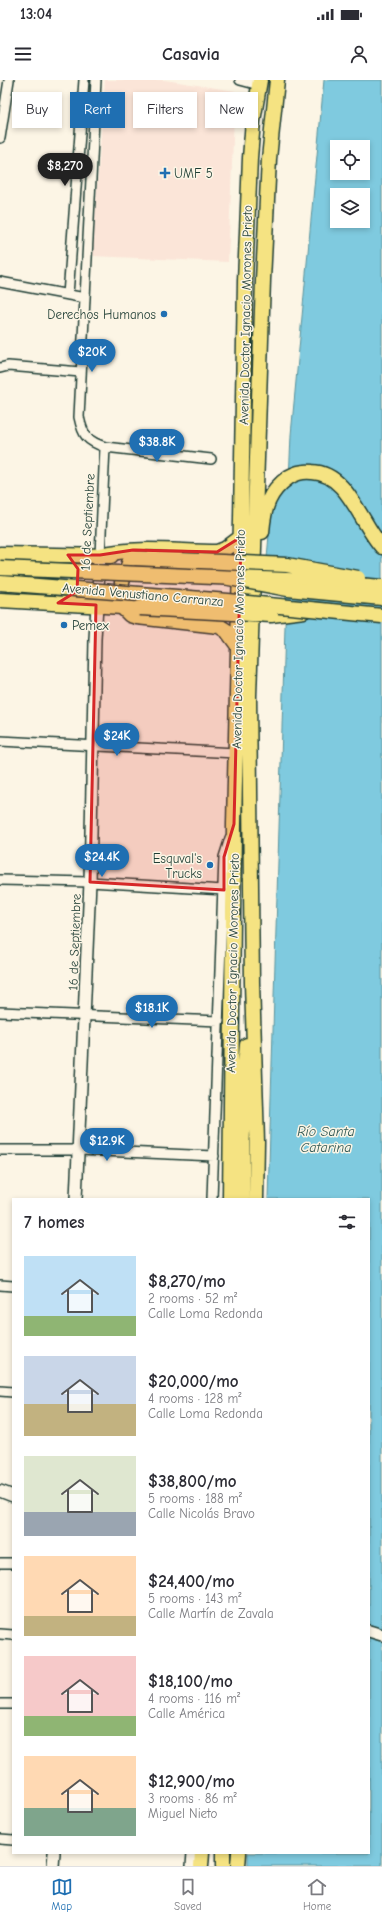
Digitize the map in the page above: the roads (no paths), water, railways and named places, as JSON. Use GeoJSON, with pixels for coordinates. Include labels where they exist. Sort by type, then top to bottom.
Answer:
{"type":"FeatureCollection","features":[{"type":"Feature","properties":{"kind":"main road","name":"Avenida Doctor Ignacio Morones Prieto"},"geometry":{"type":"LineString","coordinates":[[256,1198],[257,1142],[252,983],[248,696],[263,280],[269,159],[277,80]]}},
{"type":"Feature","properties":{"kind":"main road","name":"Avenida Doctor Ignacio Morones Prieto"},"geometry":{"type":"LineString","coordinates":[[230,1198],[234,824],[245,282],[249,173],[253,121],[259,82]]}},
{"type":"Feature","properties":{"kind":"main road"},"geometry":{"type":"LineString","coordinates":[[250,778],[256,677],[261,539],[264,510],[274,490],[278,485],[293,475],[307,471],[320,472],[330,475],[339,482],[373,537],[382,547]]}},
{"type":"Feature","properties":{"kind":"main road"},"geometry":{"type":"LineString","coordinates":[[100,555],[118,551],[133,550],[217,552],[225,549],[241,537]]}},
{"type":"Feature","properties":{"kind":"main road"},"geometry":{"type":"LineString","coordinates":[[0,554],[100,555],[133,558],[287,564],[382,584]]}},
{"type":"Feature","properties":{"kind":"main road"},"geometry":{"type":"LineString","coordinates":[[58,604],[73,597],[77,591],[79,582],[78,569],[74,559],[68,555]]}},
{"type":"Feature","properties":{"kind":"main road"},"geometry":{"type":"LineString","coordinates":[[133,558],[122,582],[121,606],[130,615],[218,626],[227,631],[238,646]]}},
{"type":"Feature","properties":{"kind":"main road","name":"Avenida Venustiano Carranza"},"geometry":{"type":"LineString","coordinates":[[0,568],[311,581],[382,587]]}},
{"type":"Feature","properties":{"kind":"main road"},"geometry":{"type":"LineString","coordinates":[[229,578],[288,589],[382,598]]}},
{"type":"Feature","properties":{"kind":"main road","name":"Avenida Venustiano Carranza"},"geometry":{"type":"LineString","coordinates":[[0,583],[382,616]]}},
{"type":"Feature","properties":{"kind":"main road"},"geometry":{"type":"LineString","coordinates":[[0,600],[58,604],[96,604],[140,608],[271,615],[314,609]]}},
{"type":"Feature","properties":{"kind":"main road"},"geometry":{"type":"LineString","coordinates":[[242,1198],[243,1088],[252,983]]}},
{"type":"Feature","properties":{"kind":"main road"},"geometry":{"type":"LineString","coordinates":[[227,1198],[230,1166]]}},
{"type":"Feature","properties":{"kind":"main road"},"geometry":{"type":"LineString","coordinates":[[201,1866],[202,1854]]}},
{"type":"Feature","properties":{"kind":"main road"},"geometry":{"type":"LineString","coordinates":[[210,1854],[210,1866]]}},
{"type":"Feature","properties":{"kind":"main road"},"geometry":{"type":"LineString","coordinates":[[223,1854],[223,1866]]}},
{"type":"Feature","properties":{"kind":"main road"},"geometry":{"type":"LineString","coordinates":[[238,1854],[238,1866]]}},
{"type":"Feature","properties":{"kind":"street"},"geometry":{"type":"LineString","coordinates":[[0,138],[9,80]]}},
{"type":"Feature","properties":{"kind":"street"},"geometry":{"type":"LineString","coordinates":[[68,295],[84,80]]}},
{"type":"Feature","properties":{"kind":"street"},"geometry":{"type":"LineString","coordinates":[[96,80],[79,417],[81,426],[86,438],[105,447],[211,459]]}},
{"type":"Feature","properties":{"kind":"street"},"geometry":{"type":"LineString","coordinates":[[240,80],[259,82]]}},
{"type":"Feature","properties":{"kind":"street"},"geometry":{"type":"LineString","coordinates":[[0,282],[85,298]]}},
{"type":"Feature","properties":{"kind":"street"},"geometry":{"type":"LineString","coordinates":[[0,368],[8,366],[81,372]]}},
{"type":"Feature","properties":{"kind":"street","name":"16 de Septiembre"},"geometry":{"type":"LineString","coordinates":[[76,1198],[90,882],[96,604],[105,447]]}},
{"type":"Feature","properties":{"kind":"street"},"geometry":{"type":"LineString","coordinates":[[0,741],[236,753]]}},
{"type":"Feature","properties":{"kind":"street"},"geometry":{"type":"LineString","coordinates":[[212,1198],[224,857],[234,824]]}},
{"type":"Feature","properties":{"kind":"street"},"geometry":{"type":"LineString","coordinates":[[0,880],[90,882],[224,890]]}},
{"type":"Feature","properties":{"kind":"street"},"geometry":{"type":"LineString","coordinates":[[0,1012],[219,1021]]}},
{"type":"Feature","properties":{"kind":"street"},"geometry":{"type":"LineString","coordinates":[[0,1150],[79,1150],[214,1156]]}},
{"type":"Feature","properties":{"kind":"street"},"geometry":{"type":"LineString","coordinates":[[0,1285],[12,1286]]}},
{"type":"Feature","properties":{"kind":"street"},"geometry":{"type":"LineString","coordinates":[[0,1391],[12,1392]]}},
{"type":"Feature","properties":{"kind":"street"},"geometry":{"type":"LineString","coordinates":[[0,1491],[12,1496]]}},
{"type":"Feature","properties":{"kind":"street"},"geometry":{"type":"LineString","coordinates":[[0,1563],[12,1563]]}},
{"type":"Feature","properties":{"kind":"street"},"geometry":{"type":"LineString","coordinates":[[370,1631],[382,1635]]}},
{"type":"Feature","properties":{"kind":"street"},"geometry":{"type":"LineString","coordinates":[[0,1634],[12,1635]]}},
{"type":"Feature","properties":{"kind":"street"},"geometry":{"type":"LineString","coordinates":[[0,1704],[12,1704]]}},
{"type":"Feature","properties":{"kind":"street"},"geometry":{"type":"LineString","coordinates":[[0,1839],[12,1840]]}},
{"type":"Feature","properties":{"kind":"street"},"geometry":{"type":"LineString","coordinates":[[53,1866],[54,1854]]}},
{"type":"Feature","properties":{"kind":"street"},"geometry":{"type":"LineString","coordinates":[[191,1866],[192,1854]]}},
{"type":"Feature","properties":{"kind":"water","name":"Río Santa Catarina"},"geometry":{"type":"Polygon","coordinates":[[[324,80],[382,80],[382,1866],[248,1866],[248,1854],[370,1854],[370,1198],[268,1198],[287,559],[267,558],[270,523],[278,489],[289,481],[291,435],[324,80]]]}},
{"type":"Feature","properties":{"kind":"place","name":"UMF 5"},"geometry":{"type":"Point","coordinates":[165,173]}},
{"type":"Feature","properties":{"kind":"place","name":"Derechos Humanos"},"geometry":{"type":"Point","coordinates":[164,314]}},
{"type":"Feature","properties":{"kind":"place","name":"Pemex"},"geometry":{"type":"Point","coordinates":[64,625]}},
{"type":"Feature","properties":{"kind":"place","name":"Esquval's Trucks"},"geometry":{"type":"Point","coordinates":[210,865]}}]}
